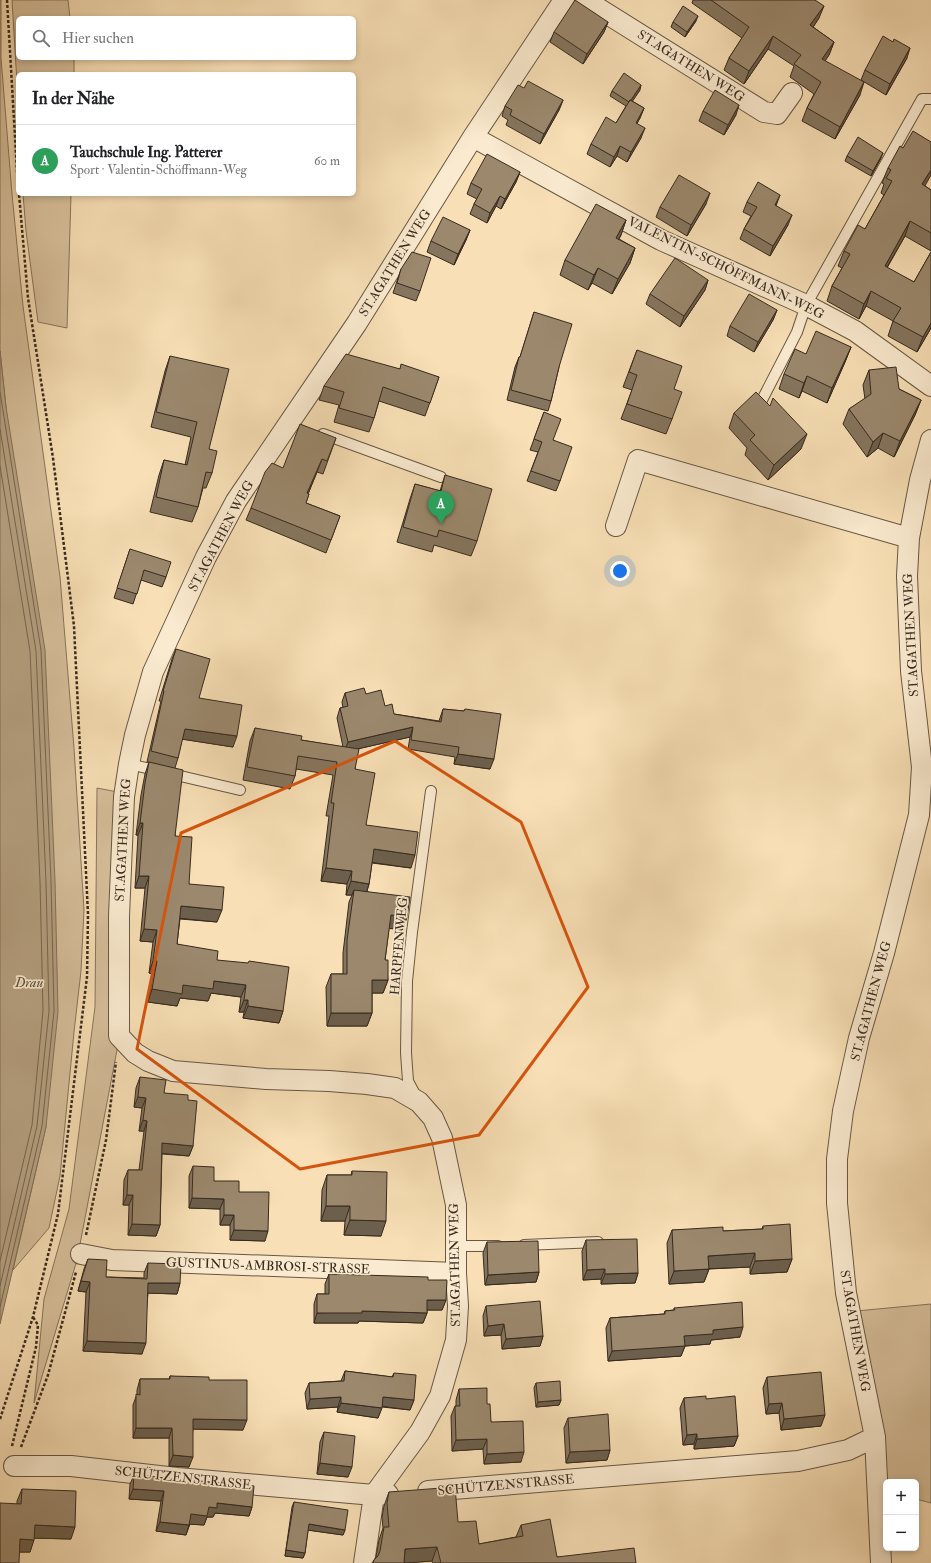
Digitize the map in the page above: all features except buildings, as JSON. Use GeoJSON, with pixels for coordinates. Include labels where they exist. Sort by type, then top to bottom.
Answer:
{"type":"FeatureCollection","features":[{"type":"Feature","properties":{"kind":"street","name":"ST.AGATHEN WEG"},"geometry":{"type":"LineString","coordinates":[[374,1495],[420,1432],[440,1396],[456,1340],[458,1306],[456,1273],[456,1205],[442,1138],[433,1118],[419,1102],[395,1088],[329,1081],[266,1079],[173,1072],[148,1061],[135,1053],[119,1036],[119,916],[124,797],[129,764],[153,672],[206,557],[236,501],[293,423],[473,137],[564,0]]}},
{"type":"Feature","properties":{"kind":"street","name":"ST.AGATHEN WEG"},"geometry":{"type":"LineString","coordinates":[[585,0],[764,112],[777,114],[792,93]]}},
{"type":"Feature","properties":{"kind":"street","name":"VALENTIN-SCHÖFFMANN-WEG"},"geometry":{"type":"LineString","coordinates":[[473,137],[661,240],[806,305],[854,331],[931,386]]}},
{"type":"Feature","properties":{"kind":"street","name":"ST.AGATHEN WEG"},"geometry":{"type":"LineString","coordinates":[[881,1563],[875,1437],[846,1293],[837,1202],[836,1159],[843,1111],[859,1038],[884,953],[919,815],[922,767],[911,671],[907,576],[909,538],[920,480],[931,440]]}},
{"type":"Feature","properties":{"kind":"street"},"geometry":{"type":"LineString","coordinates":[[616,526],[638,460],[909,538]]}},
{"type":"Feature","properties":{"kind":"street","name":"GUSTINUS-AMBROSI-STRASSE"},"geometry":{"type":"LineString","coordinates":[[82,1254],[112,1260],[456,1273]]}},
{"type":"Feature","properties":{"kind":"street","name":"SCHÜTZENSTRASSE"},"geometry":{"type":"LineString","coordinates":[[12,1458],[177,1478],[374,1495],[798,1461],[848,1450],[875,1437]]}},
{"type":"Feature","properties":{"kind":"street"},"geometry":{"type":"LineString","coordinates":[[364,1563],[374,1495]]}},
{"type":"Feature","properties":{"kind":"lane"},"geometry":{"type":"LineString","coordinates":[[761,402],[797,332],[806,305],[922,99],[931,99]]}},
{"type":"Feature","properties":{"kind":"lane"},"geometry":{"type":"LineString","coordinates":[[311,430],[441,477]]}},
{"type":"Feature","properties":{"kind":"lane"},"geometry":{"type":"LineString","coordinates":[[129,764],[240,790]]}},
{"type":"Feature","properties":{"kind":"lane","name":"HARPFENWEG"},"geometry":{"type":"LineString","coordinates":[[419,1102],[408,1081],[406,1053],[407,981],[431,791]]}},
{"type":"Feature","properties":{"kind":"lane"},"geometry":{"type":"LineString","coordinates":[[456,1246],[558,1244],[606,1241]]}},
{"type":"Feature","properties":{"kind":"path"},"geometry":{"type":"LineString","coordinates":[[7,0],[16,154]]}},
{"type":"Feature","properties":{"kind":"path"},"geometry":{"type":"LineString","coordinates":[[0,1419],[33,1317],[58,1214],[87,977],[88,914],[74,626],[54,458],[28,298],[18,196]]}},
{"type":"Feature","properties":{"kind":"path"},"geometry":{"type":"LineString","coordinates":[[12,1458],[36,1347],[38,1325],[33,1317]]}},
{"type":"Feature","properties":{"kind":"highlighted area"},"geometry":{"type":"Polygon","coordinates":[[[395,741],[521,822],[588,987],[479,1135],[300,1169],[137,1049],[181,833],[395,741]]]}},
{"type":"Feature","properties":{"kind":"shaded area"},"geometry":{"type":"Polygon","coordinates":[[[0,0],[1,58],[23,306],[60,577],[74,748],[84,910],[81,971],[60,1176],[49,1228],[13,1270],[46,1127],[6,407],[0,351],[0,0]]]}},
{"type":"Feature","properties":{"kind":"shaded area"},"geometry":{"type":"Polygon","coordinates":[[[12,0],[68,0],[70,16],[16,16],[16,60],[74,60],[74,72],[16,72],[12,0]]]}},
{"type":"Feature","properties":{"kind":"shaded area"},"geometry":{"type":"Polygon","coordinates":[[[23,196],[71,196],[67,328],[38,322],[26,231],[23,196]]]}},
{"type":"Feature","properties":{"kind":"shaded area"},"geometry":{"type":"Polygon","coordinates":[[[97,788],[118,792],[113,1034],[117,1050],[77,1260],[34,1403],[44,1299],[69,1209],[95,1007],[97,788]]]}},
{"type":"Feature","properties":{"kind":"shaded area"},"geometry":{"type":"Polygon","coordinates":[[[931,1304],[931,1503],[919,1500],[919,1479],[887,1479],[856,1311],[931,1304]]]}},
{"type":"Feature","properties":{"kind":"water","name":"Drau"},"geometry":{"type":"Polygon","coordinates":[[[0,351],[6,407],[45,650],[55,881],[58,1012],[46,1127],[0,1324],[0,351]]]}},
{"type":"Feature","properties":{"kind":"place","name":"Tauchschule Ing. Patterer"},"geometry":{"type":"Point","coordinates":[441,524]}}]}
